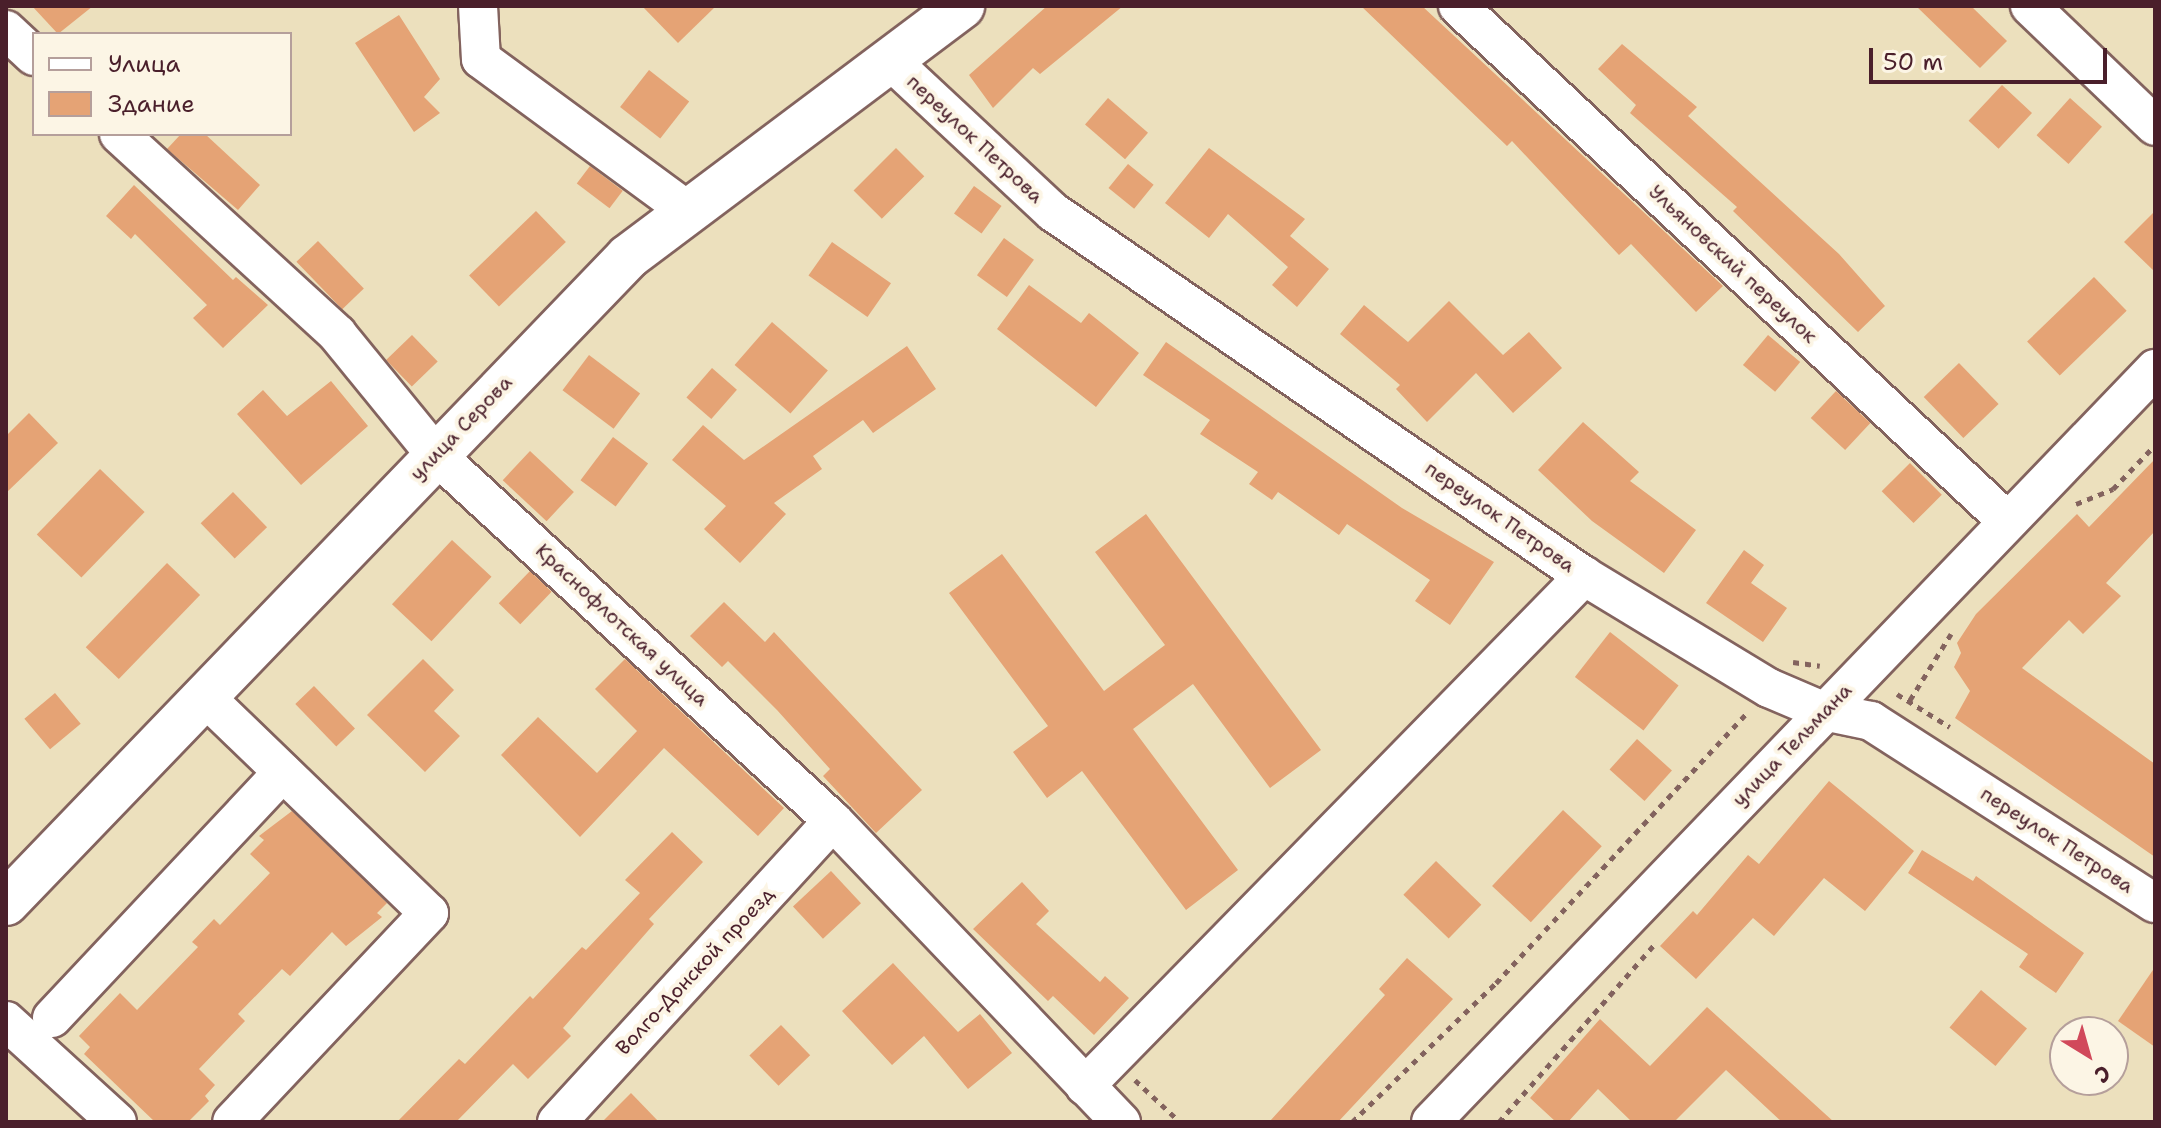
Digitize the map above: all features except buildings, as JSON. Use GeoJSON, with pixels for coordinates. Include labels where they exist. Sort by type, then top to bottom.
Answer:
{"type":"FeatureCollection","features":[{"type":"Feature","properties":{"kind":"main road","name":"улица Серова"},"geometry":{"type":"LineString","coordinates":[[6,903],[628,257],[962,6]]}},
{"type":"Feature","properties":{"kind":"street"},"geometry":{"type":"LineString","coordinates":[[478,6],[481,59],[689,212]]}},
{"type":"Feature","properties":{"kind":"street","name":"Ульяновский переулок"},"geometry":{"type":"LineString","coordinates":[[1458,6],[2008,522]]}},
{"type":"Feature","properties":{"kind":"street"},"geometry":{"type":"LineString","coordinates":[[2030,6],[2155,126]]}},
{"type":"Feature","properties":{"kind":"street"},"geometry":{"type":"LineString","coordinates":[[6,30],[32,54]]}},
{"type":"Feature","properties":{"kind":"street","name":"переулок Петрова"},"geometry":{"type":"LineString","coordinates":[[890,60],[1053,212],[1584,576],[1769,688],[1823,711],[1871,721],[2155,903]]}},
{"type":"Feature","properties":{"kind":"street","name":"Краснофлотская улица"},"geometry":{"type":"LineString","coordinates":[[121,136],[337,334],[435,454],[833,821],[1121,1122]]}},
{"type":"Feature","properties":{"kind":"street","name":"улица Тельмана"},"geometry":{"type":"LineString","coordinates":[[1431,1122],[2155,369]]}},
{"type":"Feature","properties":{"kind":"street"},"geometry":{"type":"LineString","coordinates":[[1085,1086],[1584,576]]}},
{"type":"Feature","properties":{"kind":"street"},"geometry":{"type":"LineString","coordinates":[[203,695],[429,913],[232,1122]]}},
{"type":"Feature","properties":{"kind":"street"},"geometry":{"type":"LineString","coordinates":[[52,1018],[283,772]]}},
{"type":"Feature","properties":{"kind":"street","name":"Волго-Донской проезд"},"geometry":{"type":"LineString","coordinates":[[557,1122],[833,821]]}},
{"type":"Feature","properties":{"kind":"street"},"geometry":{"type":"LineString","coordinates":[[6,1021],[117,1122]]}},
{"type":"Feature","properties":{"kind":"path"},"geometry":{"type":"LineString","coordinates":[[2071,506],[2113,489],[2155,445]]}},
{"type":"Feature","properties":{"kind":"path"},"geometry":{"type":"LineString","coordinates":[[1871,721],[1910,699],[1958,622]]}},
{"type":"Feature","properties":{"kind":"path"},"geometry":{"type":"LineString","coordinates":[[1499,1122],[1665,932]]}}]}
